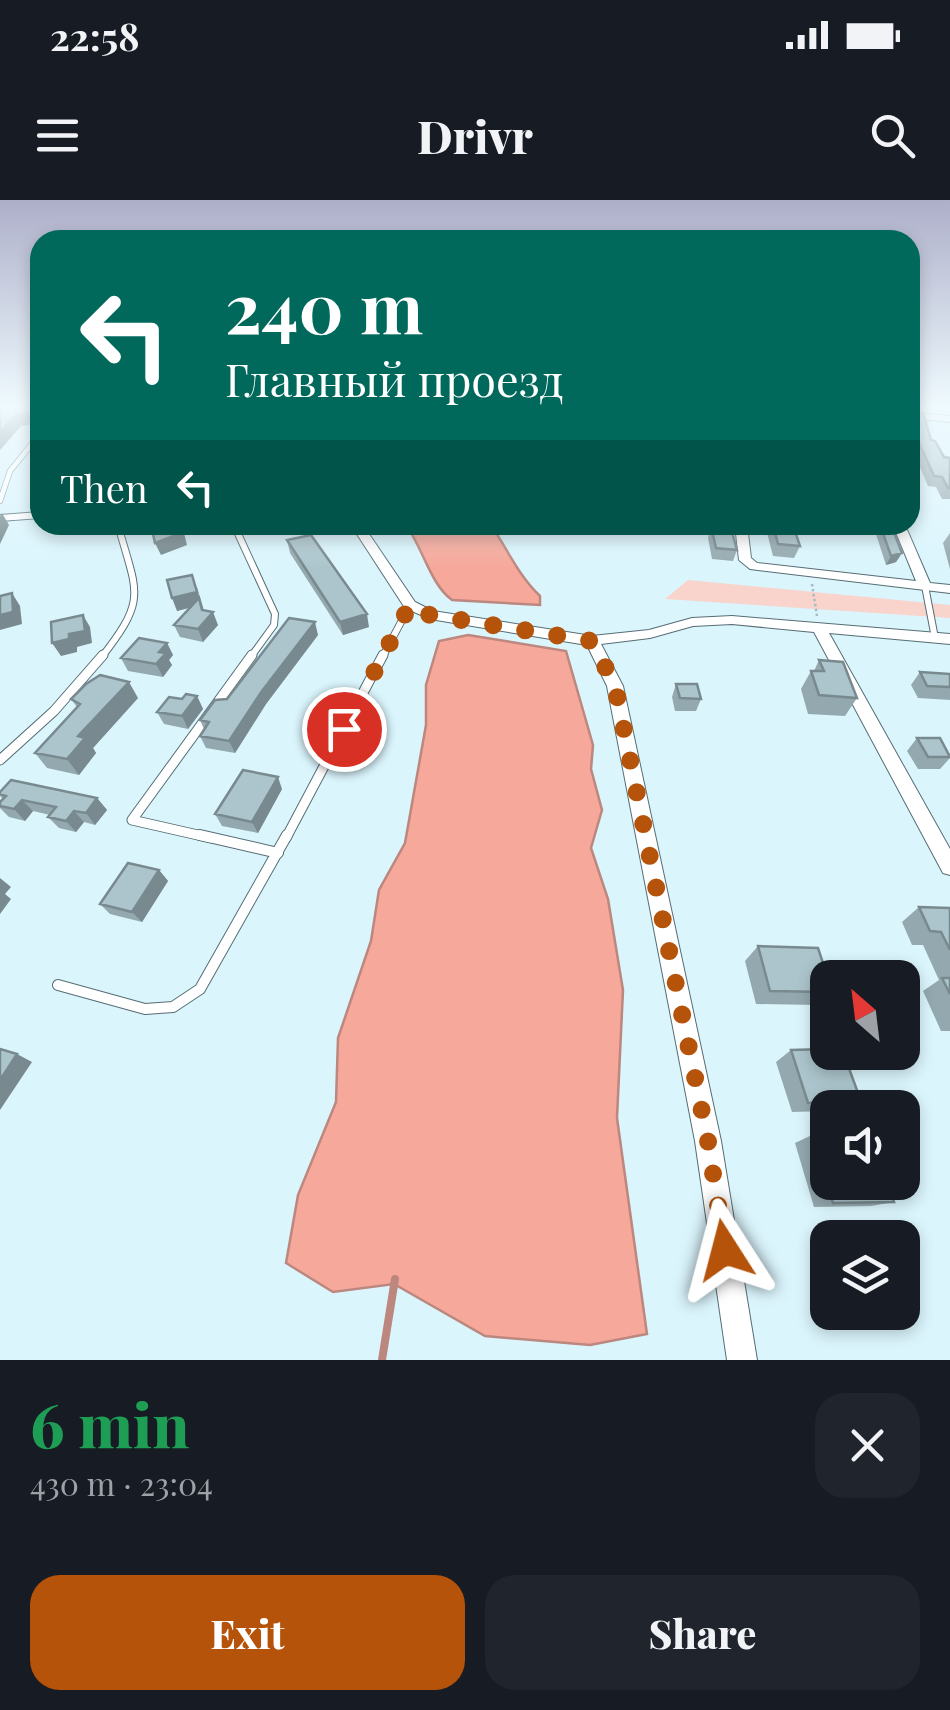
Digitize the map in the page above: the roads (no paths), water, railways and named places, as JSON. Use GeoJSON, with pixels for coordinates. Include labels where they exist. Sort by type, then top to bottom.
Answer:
{"type":"FeatureCollection","features":[{"type":"Feature","properties":{"kind":"street"},"geometry":{"type":"LineString","coordinates":[[364,535],[414,608],[513,631],[592,641],[650,634],[692,622],[732,620],[942,638]]}},
{"type":"Feature","properties":{"kind":"street"},"geometry":{"type":"LineString","coordinates":[[743,535],[748,563],[950,589]]}},
{"type":"Feature","properties":{"kind":"street"},"geometry":{"type":"LineString","coordinates":[[903,535],[925,586]]}},
{"type":"Feature","properties":{"kind":"street"},"geometry":{"type":"LineString","coordinates":[[820,628],[950,866]]}},
{"type":"Feature","properties":{"kind":"street"},"geometry":{"type":"LineString","coordinates":[[592,641],[615,686],[708,1141],[742,1360]]}},
{"type":"Feature","properties":{"kind":"lane"},"geometry":{"type":"LineString","coordinates":[[0,501],[10,471],[20,459]]}},
{"type":"Feature","properties":{"kind":"lane"},"geometry":{"type":"LineString","coordinates":[[0,518],[30,515]]}},
{"type":"Feature","properties":{"kind":"lane"},"geometry":{"type":"LineString","coordinates":[[0,760],[105,656],[130,624],[137,601],[120,535]]}},
{"type":"Feature","properties":{"kind":"lane"},"geometry":{"type":"LineString","coordinates":[[239,535],[275,614],[274,624],[132,820],[278,853]]}},
{"type":"Feature","properties":{"kind":"lane"},"geometry":{"type":"LineString","coordinates":[[925,586],[942,638]]}},
{"type":"Feature","properties":{"kind":"lane"},"geometry":{"type":"LineString","coordinates":[[58,985],[145,1009],[173,1007],[200,989],[414,608]]}},
{"type":"Feature","properties":{"kind":"waterway"},"geometry":{"type":"LineString","coordinates":[[382,1360],[395,1279]]}}]}
